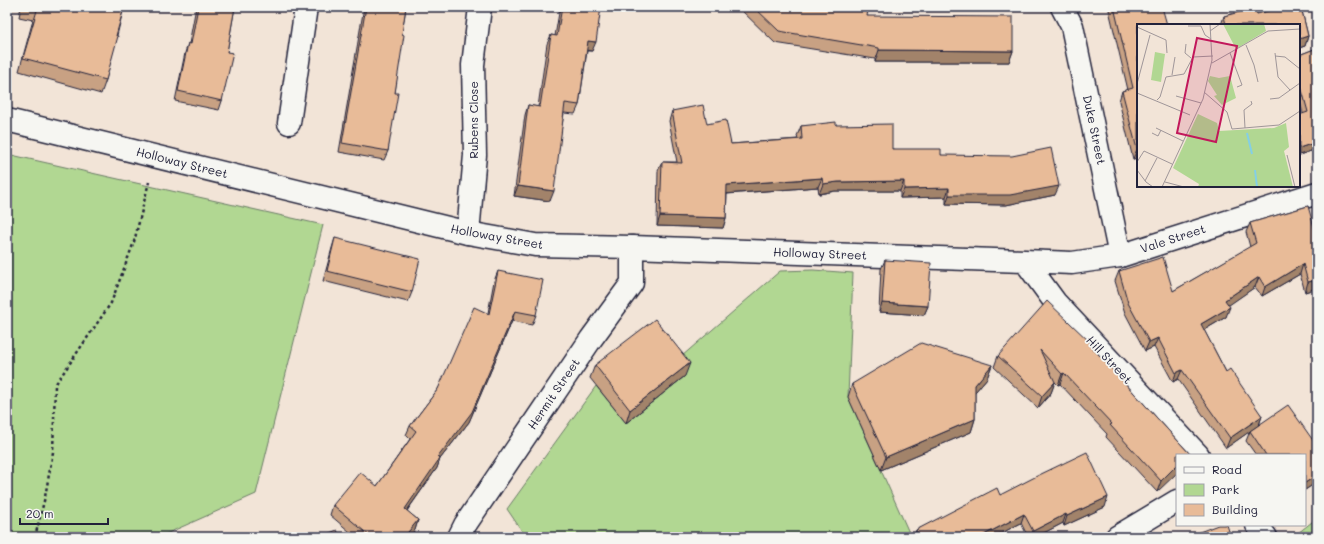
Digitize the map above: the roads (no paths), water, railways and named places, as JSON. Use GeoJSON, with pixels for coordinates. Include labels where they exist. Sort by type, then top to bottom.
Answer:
{"type":"FeatureCollection","features":[{"type":"Feature","properties":{"kind":"street"},"geometry":{"type":"LineString","coordinates":[[289,123],[306,7]]}},
{"type":"Feature","properties":{"kind":"street","name":"Rubens Close"},"geometry":{"type":"LineString","coordinates":[[468,233],[475,155],[473,65],[480,7]]}},
{"type":"Feature","properties":{"kind":"street","name":"Duke Street"},"geometry":{"type":"LineString","coordinates":[[1062,7],[1072,26],[1120,256]]}},
{"type":"Feature","properties":{"kind":"street","name":"Holloway Street"},"geometry":{"type":"LineString","coordinates":[[7,120],[468,233],[536,245],[1025,261]]}},
{"type":"Feature","properties":{"kind":"street","name":"Vale Street"},"geometry":{"type":"LineString","coordinates":[[1025,261],[1072,263],[1120,256],[1317,193]]}},
{"type":"Feature","properties":{"kind":"street","name":"Hermit Street"},"geometry":{"type":"LineString","coordinates":[[459,537],[465,525],[591,339],[632,284],[632,247]]}},
{"type":"Feature","properties":{"kind":"street","name":"Hill Street"},"geometry":{"type":"LineString","coordinates":[[1025,261],[1055,302],[1197,454]]}},
{"type":"Feature","properties":{"kind":"street"},"geometry":{"type":"LineString","coordinates":[[1118,537],[1176,502]]}},
{"type":"Feature","properties":{"kind":"street"},"geometry":{"type":"LineString","coordinates":[[1258,526],[1266,537]]}}]}
